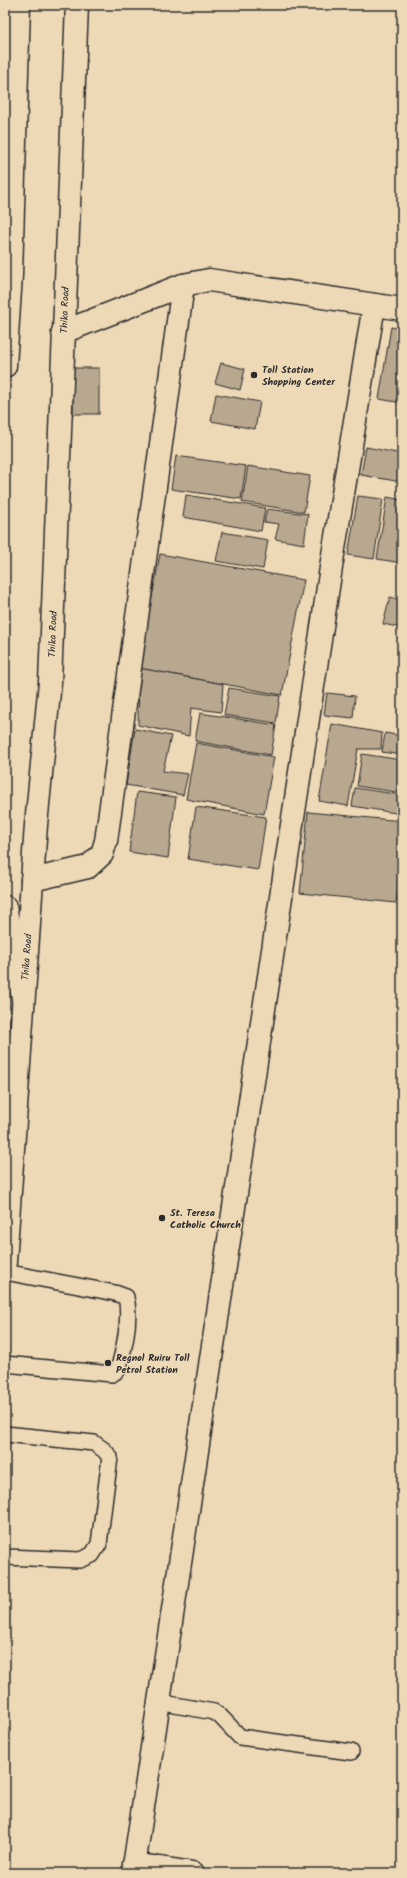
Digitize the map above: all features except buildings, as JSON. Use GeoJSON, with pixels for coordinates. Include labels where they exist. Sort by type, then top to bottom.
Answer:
{"type":"FeatureCollection","features":[{"type":"Feature","properties":{"kind":"main road"},"geometry":{"type":"LineString","coordinates":[[5,366],[11,275],[20,5]]}},
{"type":"Feature","properties":{"kind":"main road","name":"Thika Road"},"geometry":{"type":"LineString","coordinates":[[5,1262],[32,880],[50,682],[77,5]]}},
{"type":"Feature","properties":{"kind":"main road"},"geometry":{"type":"LineString","coordinates":[[63,332],[183,285],[209,280],[402,309]]}},
{"type":"Feature","properties":{"kind":"main road"},"geometry":{"type":"LineString","coordinates":[[32,880],[88,867],[102,854],[106,841],[183,285]]}},
{"type":"Feature","properties":{"kind":"main road"},"geometry":{"type":"LineString","coordinates":[[193,1873],[133,1868],[332,561],[374,305]]}},
{"type":"Feature","properties":{"kind":"main road"},"geometry":{"type":"LineString","coordinates":[[5,907],[23,998]]}},
{"type":"Feature","properties":{"kind":"lane"},"geometry":{"type":"LineString","coordinates":[[5,1272],[116,1293],[126,1298],[128,1309],[121,1361],[118,1370],[112,1374],[5,1364]]}},
{"type":"Feature","properties":{"kind":"lane"},"geometry":{"type":"LineString","coordinates":[[5,1434],[94,1443],[104,1450],[110,1457],[99,1544],[92,1555],[80,1560],[5,1557]]}},
{"type":"Feature","properties":{"kind":"lane"},"geometry":{"type":"LineString","coordinates":[[158,1702],[214,1712],[220,1716],[240,1737],[351,1752]]}},
{"type":"Feature","properties":{"kind":"place","name":"Toll Station Shopping Center"},"geometry":{"type":"Point","coordinates":[254,375]}},
{"type":"Feature","properties":{"kind":"place","name":"St. Teresa Catholic Church"},"geometry":{"type":"Point","coordinates":[162,1218]}},
{"type":"Feature","properties":{"kind":"place","name":"Regnol Ruiru Toll Petrol Station"},"geometry":{"type":"Point","coordinates":[108,1363]}}]}
